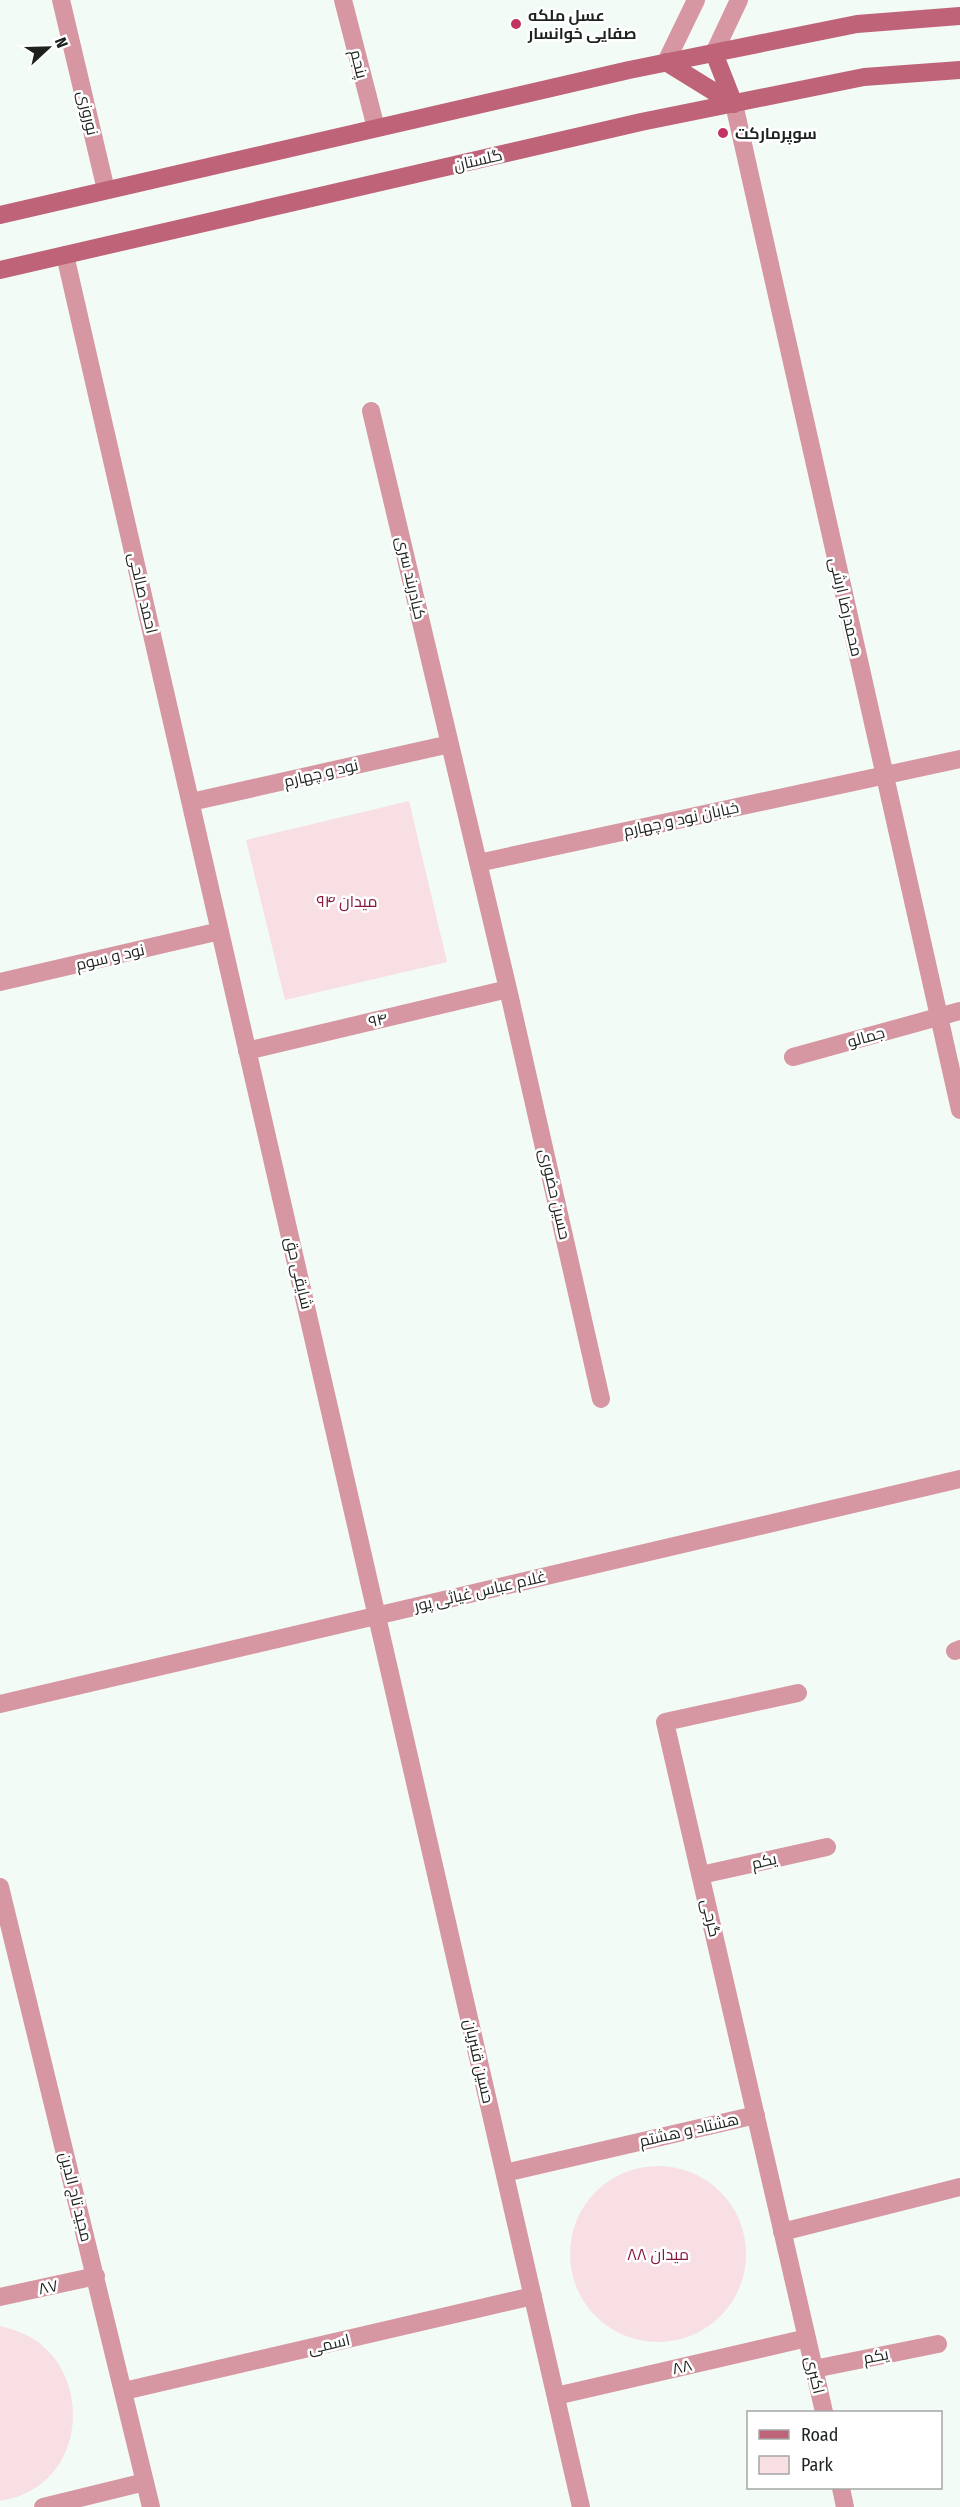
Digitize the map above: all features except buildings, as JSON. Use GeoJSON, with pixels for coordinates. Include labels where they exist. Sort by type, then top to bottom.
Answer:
{"type":"FeatureCollection","features":[{"type":"Feature","properties":{"kind":"main road"},"geometry":{"type":"LineString","coordinates":[[0,215],[666,62],[857,24],[960,16]]}},
{"type":"Feature","properties":{"kind":"main road"},"geometry":{"type":"LineString","coordinates":[[714,53],[734,104]]}},
{"type":"Feature","properties":{"kind":"main road"},"geometry":{"type":"LineString","coordinates":[[666,62],[734,104]]}},
{"type":"Feature","properties":{"kind":"main road","name":"گلستان"},"geometry":{"type":"LineString","coordinates":[[0,270],[641,122],[864,77],[960,70]]}},
{"type":"Feature","properties":{"kind":"street","name":"نوروزی"},"geometry":{"type":"LineString","coordinates":[[61,0],[106,190]]}},
{"type":"Feature","properties":{"kind":"street","name":"پنجم"},"geometry":{"type":"LineString","coordinates":[[343,0],[376,128]]}},
{"type":"Feature","properties":{"kind":"street"},"geometry":{"type":"LineString","coordinates":[[666,62],[696,0]]}},
{"type":"Feature","properties":{"kind":"street"},"geometry":{"type":"LineString","coordinates":[[714,53],[739,0]]}},
{"type":"Feature","properties":{"kind":"street","name":"محمدرضا ارشی"},"geometry":{"type":"LineString","coordinates":[[734,104],[960,1110]]}},
{"type":"Feature","properties":{"kind":"street","name":"احمد صالحی"},"geometry":{"type":"LineString","coordinates":[[65,255],[220,931]]}},
{"type":"Feature","properties":{"kind":"street","name":"کیادربند سری"},"geometry":{"type":"LineString","coordinates":[[371,411],[478,863]]}},
{"type":"Feature","properties":{"kind":"street","name":"نود و چهارم"},"geometry":{"type":"LineString","coordinates":[[191,802],[450,744]]}},
{"type":"Feature","properties":{"kind":"street","name":"خیابان نود و چهارم"},"geometry":{"type":"LineString","coordinates":[[478,863],[960,759]]}},
{"type":"Feature","properties":{"kind":"street","name":"حسین حضوری"},"geometry":{"type":"LineString","coordinates":[[478,863],[601,1399]]}},
{"type":"Feature","properties":{"kind":"street","name":"نود و سوم"},"geometry":{"type":"LineString","coordinates":[[0,982],[220,931]]}},
{"type":"Feature","properties":{"kind":"street","name":"شایقی حق"},"geometry":{"type":"LineString","coordinates":[[220,931],[377,1615]]}},
{"type":"Feature","properties":{"kind":"street","name":"۹۴"},"geometry":{"type":"LineString","coordinates":[[248,1051],[508,989]]}},
{"type":"Feature","properties":{"kind":"street","name":"جمالو"},"geometry":{"type":"LineString","coordinates":[[793,1057],[960,1011]]}},
{"type":"Feature","properties":{"kind":"street","name":"غلام عباس غیاثی ‌پور"},"geometry":{"type":"LineString","coordinates":[[0,1704],[960,1479]]}},
{"type":"Feature","properties":{"kind":"street","name":"حسین قنبریان"},"geometry":{"type":"LineString","coordinates":[[377,1615],[581,2507]]}},
{"type":"Feature","properties":{"kind":"street","name":"گرجی"},"geometry":{"type":"LineString","coordinates":[[756,2115],[665,1722],[798,1693]]}},
{"type":"Feature","properties":{"kind":"street","name":"یکم"},"geometry":{"type":"LineString","coordinates":[[701,1875],[827,1846]]}},
{"type":"Feature","properties":{"kind":"street","name":"مجید تاج الدین"},"geometry":{"type":"LineString","coordinates":[[0,1887],[151,2507]]}},
{"type":"Feature","properties":{"kind":"street","name":"هشتاد و هشتم"},"geometry":{"type":"LineString","coordinates":[[505,2173],[756,2115],[807,2338]]}},
{"type":"Feature","properties":{"kind":"street"},"geometry":{"type":"LineString","coordinates":[[782,2232],[960,2187]]}},
{"type":"Feature","properties":{"kind":"street","name":"۸۷"},"geometry":{"type":"LineString","coordinates":[[0,2297],[96,2276]]}},
{"type":"Feature","properties":{"kind":"street","name":"اسمی"},"geometry":{"type":"LineString","coordinates":[[124,2391],[533,2296]]}},
{"type":"Feature","properties":{"kind":"street","name":"اکبری"},"geometry":{"type":"LineString","coordinates":[[807,2338],[824,2411]]}},
{"type":"Feature","properties":{"kind":"street","name":"۸۸"},"geometry":{"type":"LineString","coordinates":[[556,2396],[807,2338]]}},
{"type":"Feature","properties":{"kind":"street","name":"یکم"},"geometry":{"type":"LineString","coordinates":[[814,2369],[938,2344]]}},
{"type":"Feature","properties":{"kind":"street"},"geometry":{"type":"LineString","coordinates":[[43,2507],[145,2482]]}},
{"type":"Feature","properties":{"kind":"street"},"geometry":{"type":"LineString","coordinates":[[841,2489],[845,2507]]}},
{"type":"Feature","properties":{"kind":"green space","name":"میدان ۹۴"},"geometry":{"type":"Polygon","coordinates":[[[409,801],[447,962],[285,1000],[246,840],[409,801]]]}},
{"type":"Feature","properties":{"kind":"green space","name":"میدان ۸۸"},"geometry":{"type":"Polygon","coordinates":[[[658,2166],[692,2173],[707,2181],[720,2192],[731,2205],[739,2220],[746,2254],[739,2288],[731,2303],[720,2316],[707,2327],[692,2335],[658,2342],[624,2335],[609,2327],[596,2316],[585,2303],[577,2288],[570,2254],[577,2220],[585,2205],[596,2192],[609,2181],[624,2173],[658,2166]]]}},
{"type":"Feature","properties":{"kind":"green space"},"geometry":{"type":"Polygon","coordinates":[[[0,2326],[24,2334],[45,2348],[59,2365],[68,2385],[73,2406],[72,2428],[67,2449],[57,2468],[42,2483],[22,2495],[0,2501],[0,2326]]]}},
{"type":"Feature","properties":{"kind":"place","name":"عسل ملکه صفایی خوانسار"},"geometry":{"type":"Point","coordinates":[516,24]}},
{"type":"Feature","properties":{"kind":"place","name":"سوپرمارکت"},"geometry":{"type":"Point","coordinates":[723,133]}}]}
